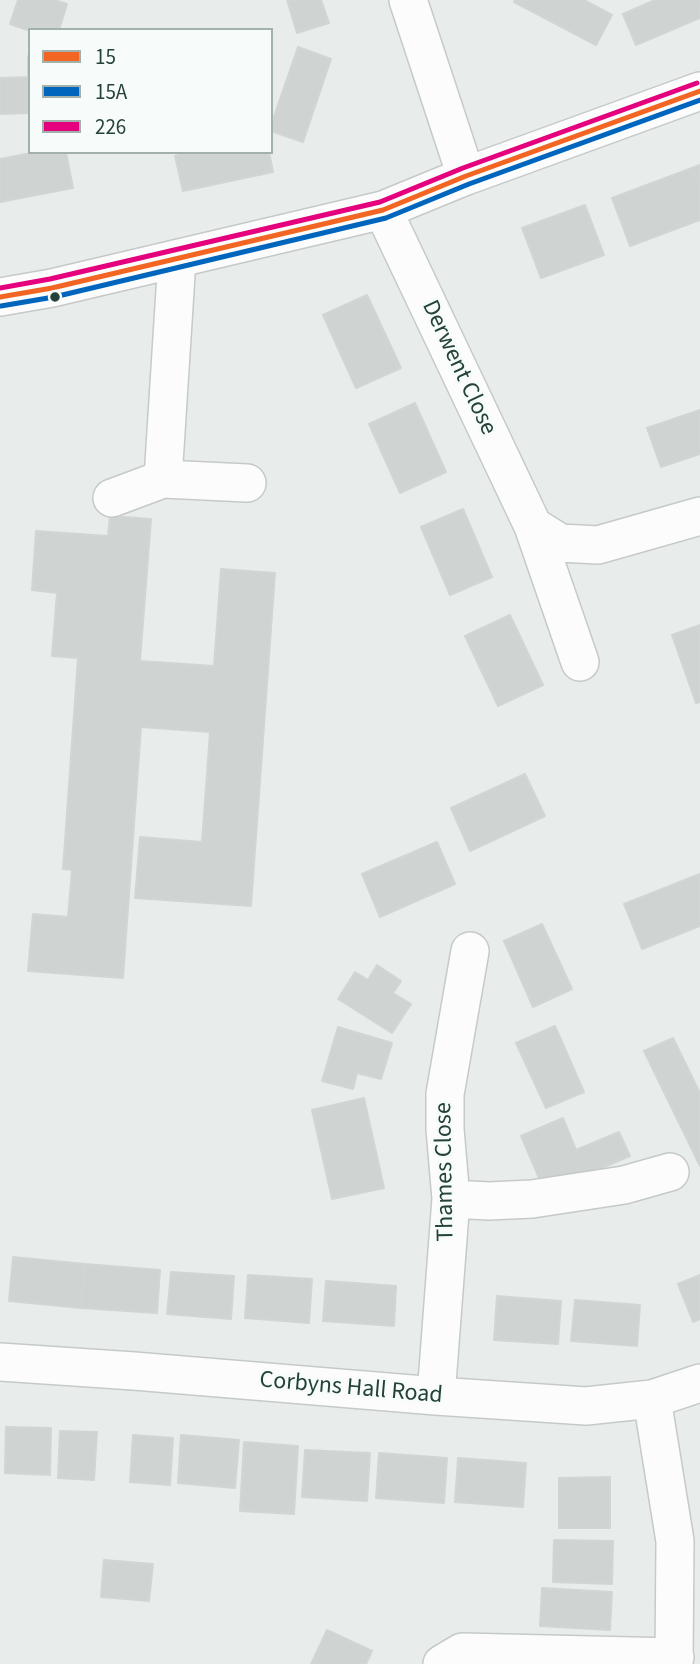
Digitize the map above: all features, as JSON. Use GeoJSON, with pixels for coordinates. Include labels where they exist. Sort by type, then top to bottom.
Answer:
{"type":"FeatureCollection","features":[{"type":"Feature","properties":{"kind":"street"},"geometry":{"type":"LineString","coordinates":[[408,0],[466,176]]}},
{"type":"Feature","properties":{"kind":"street"},"geometry":{"type":"LineString","coordinates":[[0,297],[52,288],[383,210],[466,176],[700,91]]}},
{"type":"Feature","properties":{"kind":"street","name":"Derwent Close"},"geometry":{"type":"LineString","coordinates":[[383,210],[533,526],[580,662]]}},
{"type":"Feature","properties":{"kind":"street"},"geometry":{"type":"LineString","coordinates":[[163,478],[177,259]]}},
{"type":"Feature","properties":{"kind":"street"},"geometry":{"type":"LineString","coordinates":[[112,498],[163,478],[247,483]]}},
{"type":"Feature","properties":{"kind":"street"},"geometry":{"type":"LineString","coordinates":[[533,526],[560,543],[598,545],[700,516]]}},
{"type":"Feature","properties":{"kind":"street","name":"Thames Close"},"geometry":{"type":"LineString","coordinates":[[436,1396],[452,1199],[444,1129],[445,1094],[470,951]]}},
{"type":"Feature","properties":{"kind":"street"},"geometry":{"type":"LineString","coordinates":[[452,1199],[489,1202],[532,1199],[624,1185],[670,1172]]}},
{"type":"Feature","properties":{"kind":"street","name":"Corbyns Hall Road"},"geometry":{"type":"LineString","coordinates":[[0,1362],[586,1406],[652,1399],[700,1384]]}},
{"type":"Feature","properties":{"kind":"street"},"geometry":{"type":"LineString","coordinates":[[442,1664],[461,1652],[675,1661],[675,1541],[652,1399]]}},
{"type":"Feature","properties":{"kind":"building"},"geometry":{"type":"Polygon","coordinates":[[[18,0],[55,0],[67,4],[60,28],[28,28],[28,30],[10,24],[18,0]]]}},
{"type":"Feature","properties":{"kind":"building"},"geometry":{"type":"Polygon","coordinates":[[[287,0],[321,0],[329,23],[297,33],[287,0]]]}},
{"type":"Feature","properties":{"kind":"building"},"geometry":{"type":"Polygon","coordinates":[[[584,0],[612,15],[596,45],[514,2],[584,0]]]}},
{"type":"Feature","properties":{"kind":"building"},"geometry":{"type":"Polygon","coordinates":[[[655,0],[700,0],[700,18],[636,45],[623,14],[655,0]]]}},
{"type":"Feature","properties":{"kind":"building"},"geometry":{"type":"Polygon","coordinates":[[[298,47],[331,59],[303,142],[273,132],[273,119],[298,47]]]}},
{"type":"Feature","properties":{"kind":"building"},"geometry":{"type":"Polygon","coordinates":[[[28,77],[28,113],[0,114],[0,78],[28,77]]]}},
{"type":"Feature","properties":{"kind":"building"},"geometry":{"type":"Polygon","coordinates":[[[28,154],[66,154],[73,188],[0,202],[0,159],[28,154]]]}},
{"type":"Feature","properties":{"kind":"building"},"geometry":{"type":"Polygon","coordinates":[[[269,154],[273,172],[183,191],[175,156],[269,154]]]}},
{"type":"Feature","properties":{"kind":"building"},"geometry":{"type":"Polygon","coordinates":[[[700,165],[700,189],[692,168],[700,165]]]}},
{"type":"Feature","properties":{"kind":"building"},"geometry":{"type":"Polygon","coordinates":[[[692,168],[700,189],[700,220],[630,246],[612,198],[692,168]]]}},
{"type":"Feature","properties":{"kind":"building"},"geometry":{"type":"Polygon","coordinates":[[[585,205],[604,255],[541,278],[522,228],[585,205]]]}},
{"type":"Feature","properties":{"kind":"building"},"geometry":{"type":"Polygon","coordinates":[[[367,295],[401,368],[356,388],[323,315],[367,295]]]}},
{"type":"Feature","properties":{"kind":"building"},"geometry":{"type":"Polygon","coordinates":[[[415,403],[446,472],[400,493],[369,424],[415,403]]]}},
{"type":"Feature","properties":{"kind":"building"},"geometry":{"type":"Polygon","coordinates":[[[700,410],[700,454],[661,467],[647,428],[700,410]]]}},
{"type":"Feature","properties":{"kind":"building"},"geometry":{"type":"Polygon","coordinates":[[[463,509],[492,577],[450,595],[421,527],[463,509]]]}},
{"type":"Feature","properties":{"kind":"building"},"geometry":{"type":"Polygon","coordinates":[[[110,516],[151,519],[140,661],[214,666],[221,569],[275,573],[251,906],[135,898],[140,837],[202,842],[210,732],[141,727],[123,978],[28,971],[33,914],[68,917],[72,870],[63,869],[78,658],[52,656],[57,593],[32,590],[36,531],[108,536],[110,516]]]}},
{"type":"Feature","properties":{"kind":"building"},"geometry":{"type":"Polygon","coordinates":[[[510,615],[543,685],[498,706],[465,636],[510,615]]]}},
{"type":"Feature","properties":{"kind":"building"},"geometry":{"type":"Polygon","coordinates":[[[700,625],[700,702],[696,703],[672,635],[700,625]]]}},
{"type":"Feature","properties":{"kind":"building"},"geometry":{"type":"Polygon","coordinates":[[[525,774],[545,816],[470,851],[451,808],[525,774]]]}},
{"type":"Feature","properties":{"kind":"building"},"geometry":{"type":"Polygon","coordinates":[[[437,842],[455,884],[380,917],[362,874],[437,842]]]}},
{"type":"Feature","properties":{"kind":"building"},"geometry":{"type":"Polygon","coordinates":[[[700,874],[700,926],[642,949],[624,904],[700,874]]]}},
{"type":"Feature","properties":{"kind":"building"},"geometry":{"type":"Polygon","coordinates":[[[542,924],[572,989],[533,1007],[504,941],[542,924]]]}},
{"type":"Feature","properties":{"kind":"building"},"geometry":{"type":"Polygon","coordinates":[[[377,965],[401,981],[393,993],[411,1004],[392,1033],[338,999],[355,972],[368,980],[377,965]]]}},
{"type":"Feature","properties":{"kind":"building"},"geometry":{"type":"Polygon","coordinates":[[[555,1026],[584,1092],[546,1108],[516,1043],[555,1026]]]}},
{"type":"Feature","properties":{"kind":"building"},"geometry":{"type":"Polygon","coordinates":[[[338,1027],[392,1043],[381,1079],[357,1073],[353,1089],[322,1081],[338,1027]]]}},
{"type":"Feature","properties":{"kind":"building"},"geometry":{"type":"Polygon","coordinates":[[[673,1038],[700,1093],[700,1166],[644,1051],[673,1038]]]}},
{"type":"Feature","properties":{"kind":"building"},"geometry":{"type":"Polygon","coordinates":[[[364,1098],[384,1188],[332,1199],[312,1110],[364,1098]]]}},
{"type":"Feature","properties":{"kind":"building"},"geometry":{"type":"Polygon","coordinates":[[[563,1118],[576,1150],[619,1132],[630,1156],[545,1192],[521,1136],[563,1118]]]}},
{"type":"Feature","properties":{"kind":"building"},"geometry":{"type":"Polygon","coordinates":[[[13,1257],[85,1264],[81,1308],[9,1301],[13,1257]]]}},
{"type":"Feature","properties":{"kind":"building"},"geometry":{"type":"Polygon","coordinates":[[[85,1264],[160,1270],[157,1313],[81,1308],[85,1264]]]}},
{"type":"Feature","properties":{"kind":"building"},"geometry":{"type":"Polygon","coordinates":[[[171,1272],[234,1276],[231,1319],[167,1314],[171,1272]]]}},
{"type":"Feature","properties":{"kind":"building"},"geometry":{"type":"Polygon","coordinates":[[[248,1275],[312,1279],[309,1323],[245,1318],[248,1275]]]}},
{"type":"Feature","properties":{"kind":"building"},"geometry":{"type":"Polygon","coordinates":[[[700,1275],[700,1319],[693,1322],[678,1284],[700,1275]]]}},
{"type":"Feature","properties":{"kind":"building"},"geometry":{"type":"Polygon","coordinates":[[[326,1281],[396,1286],[394,1326],[323,1321],[326,1281]]]}},
{"type":"Feature","properties":{"kind":"building"},"geometry":{"type":"Polygon","coordinates":[[[497,1296],[561,1301],[558,1344],[494,1340],[497,1296]]]}},
{"type":"Feature","properties":{"kind":"building"},"geometry":{"type":"Polygon","coordinates":[[[575,1300],[640,1305],[637,1346],[571,1341],[575,1300]]]}},
{"type":"Feature","properties":{"kind":"building"},"geometry":{"type":"Polygon","coordinates":[[[6,1427],[51,1428],[50,1475],[5,1473],[6,1427]]]}},
{"type":"Feature","properties":{"kind":"building"},"geometry":{"type":"Polygon","coordinates":[[[60,1431],[97,1432],[94,1480],[58,1478],[60,1431]]]}},
{"type":"Feature","properties":{"kind":"building"},"geometry":{"type":"Polygon","coordinates":[[[133,1435],[173,1438],[170,1485],[130,1482],[133,1435]]]}},
{"type":"Feature","properties":{"kind":"building"},"geometry":{"type":"Polygon","coordinates":[[[181,1435],[239,1440],[235,1488],[178,1483],[181,1435]]]}},
{"type":"Feature","properties":{"kind":"building"},"geometry":{"type":"Polygon","coordinates":[[[244,1442],[298,1446],[294,1514],[240,1511],[244,1442]]]}},
{"type":"Feature","properties":{"kind":"building"},"geometry":{"type":"Polygon","coordinates":[[[305,1450],[370,1453],[367,1501],[302,1497],[305,1450]]]}},
{"type":"Feature","properties":{"kind":"building"},"geometry":{"type":"Polygon","coordinates":[[[379,1453],[447,1458],[444,1503],[376,1498],[379,1453]]]}},
{"type":"Feature","properties":{"kind":"building"},"geometry":{"type":"Polygon","coordinates":[[[458,1458],[526,1463],[523,1507],[455,1502],[458,1458]]]}},
{"type":"Feature","properties":{"kind":"building"},"geometry":{"type":"Polygon","coordinates":[[[610,1477],[610,1528],[559,1528],[559,1478],[610,1477]]]}},
{"type":"Feature","properties":{"kind":"building"},"geometry":{"type":"Polygon","coordinates":[[[554,1540],[613,1541],[612,1584],[553,1582],[554,1540]]]}},
{"type":"Feature","properties":{"kind":"building"},"geometry":{"type":"Polygon","coordinates":[[[104,1560],[153,1564],[149,1601],[101,1597],[104,1560]]]}},
{"type":"Feature","properties":{"kind":"building"},"geometry":{"type":"Polygon","coordinates":[[[542,1588],[612,1592],[610,1630],[540,1626],[542,1588]]]}},
{"type":"Feature","properties":{"kind":"building"},"geometry":{"type":"Polygon","coordinates":[[[327,1630],[372,1651],[366,1664],[311,1664],[327,1630]]]}},
{"type":"Feature","properties":{"kind":"transit line","name":"226"},"geometry":{"type":"LineString","coordinates":[[0,288],[50,279],[380,202],[463,168],[697,83]]}},
{"type":"Feature","properties":{"kind":"transit line","name":"15"},"geometry":{"type":"LineString","coordinates":[[0,297],[52,288],[383,210],[466,176],[700,91]]}},
{"type":"Feature","properties":{"kind":"transit line","name":"15A"},"geometry":{"type":"LineString","coordinates":[[1,306],[54,297],[386,218],[469,184],[700,100]]}}]}
